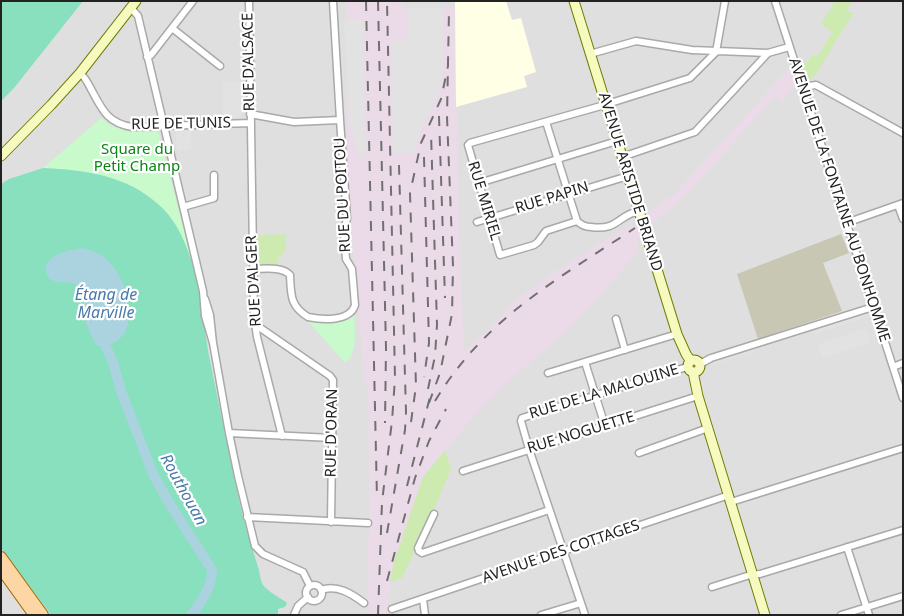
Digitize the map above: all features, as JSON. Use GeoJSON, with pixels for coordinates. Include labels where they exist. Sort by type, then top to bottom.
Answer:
{"type":"FeatureCollection","features":[{"type":"Feature","properties":{"kind":"main road","name":"AVENUE ARISTIDE BRIAND"},"geometry":{"type":"LineString","coordinates":[[574,1],[677,334],[690,366],[765,615]]}},
{"type":"Feature","properties":{"kind":"main road"},"geometry":{"type":"LineString","coordinates":[[1,156],[80,73],[134,4]]}},
{"type":"Feature","properties":{"kind":"main road"},"geometry":{"type":"LineString","coordinates":[[690,366],[696,360],[700,364]]}},
{"type":"Feature","properties":{"kind":"main road"},"geometry":{"type":"LineString","coordinates":[[1,557],[43,615]]}},
{"type":"Feature","properties":{"kind":"main road"},"geometry":{"type":"LineString","coordinates":[[1,569],[34,615]]}},
{"type":"Feature","properties":{"kind":"street"},"geometry":{"type":"LineString","coordinates":[[147,57],[150,57],[193,1]]}},
{"type":"Feature","properties":{"kind":"street","name":"RUE D'ALSACE"},"geometry":{"type":"LineString","coordinates":[[249,1],[250,123]]}},
{"type":"Feature","properties":{"kind":"street"},"geometry":{"type":"LineString","coordinates":[[250,114],[294,122],[340,120],[334,1]]}},
{"type":"Feature","properties":{"kind":"street"},"geometry":{"type":"LineString","coordinates":[[639,211],[629,214],[612,226],[604,228],[587,227],[576,221],[546,122],[690,78],[716,52],[725,1]]}},
{"type":"Feature","properties":{"kind":"street","name":"AVENUE DE LA FONTAINE AU BONHOMME"},"geometry":{"type":"LineString","coordinates":[[775,1],[903,398]]}},
{"type":"Feature","properties":{"kind":"street"},"geometry":{"type":"LineString","coordinates":[[134,4],[203,291],[205,316],[213,343],[229,434],[255,546],[260,552],[303,572],[310,586]]}},
{"type":"Feature","properties":{"kind":"street"},"geometry":{"type":"LineString","coordinates":[[172,28],[220,66]]}},
{"type":"Feature","properties":{"kind":"street"},"geometry":{"type":"LineString","coordinates":[[590,54],[636,41],[716,52],[768,53],[789,47]]}},
{"type":"Feature","properties":{"kind":"street"},"geometry":{"type":"LineString","coordinates":[[622,157],[695,132],[768,53]]}},
{"type":"Feature","properties":{"kind":"street","name":"RUE DE TUNIS"},"geometry":{"type":"LineString","coordinates":[[80,73],[85,78],[107,116],[114,122],[132,126],[250,123]]}},
{"type":"Feature","properties":{"kind":"street"},"geometry":{"type":"LineString","coordinates":[[802,87],[816,85],[903,133]]}},
{"type":"Feature","properties":{"kind":"street","name":"RUE DU POITOU"},"geometry":{"type":"LineString","coordinates":[[253,269],[283,270],[290,276],[291,298],[305,315],[310,318],[344,317],[350,315],[354,310],[352,269],[346,259],[344,233],[347,218],[340,120]]}},
{"type":"Feature","properties":{"kind":"street","name":"RUE MIRIEL"},"geometry":{"type":"LineString","coordinates":[[546,122],[470,143],[468,148],[500,255],[534,245],[546,231],[576,221]]}},
{"type":"Feature","properties":{"kind":"street","name":"RUE D'ALGER"},"geometry":{"type":"LineString","coordinates":[[250,123],[253,304],[256,325],[282,436]]}},
{"type":"Feature","properties":{"kind":"street"},"geometry":{"type":"LineString","coordinates":[[479,183],[617,141]]}},
{"type":"Feature","properties":{"kind":"street"},"geometry":{"type":"LineString","coordinates":[[183,207],[214,198],[214,176]]}},
{"type":"Feature","properties":{"kind":"street","name":"RUE PAPIN"},"geometry":{"type":"LineString","coordinates":[[477,222],[628,176]]}},
{"type":"Feature","properties":{"kind":"street"},"geometry":{"type":"LineString","coordinates":[[846,223],[900,204],[903,219]]}},
{"type":"Feature","properties":{"kind":"street"},"geometry":{"type":"LineString","coordinates":[[700,364],[710,358],[874,307]]}},
{"type":"Feature","properties":{"kind":"street"},"geometry":{"type":"LineString","coordinates":[[616,319],[625,350]]}},
{"type":"Feature","properties":{"kind":"street","name":"RUE D'ORAN"},"geometry":{"type":"LineString","coordinates":[[256,325],[330,376],[334,385],[330,522]]}},
{"type":"Feature","properties":{"kind":"street"},"geometry":{"type":"LineString","coordinates":[[548,374],[677,334]]}},
{"type":"Feature","properties":{"kind":"street"},"geometry":{"type":"LineString","coordinates":[[585,362],[605,426]]}},
{"type":"Feature","properties":{"kind":"street"},"geometry":{"type":"LineString","coordinates":[[892,366],[903,363]]}},
{"type":"Feature","properties":{"kind":"street","name":"RUE DE LA MALOUINE"},"geometry":{"type":"LineString","coordinates":[[528,450],[521,426],[522,418],[690,366]]}},
{"type":"Feature","properties":{"kind":"street","name":"RUE NOGUETTE"},"geometry":{"type":"LineString","coordinates":[[463,471],[698,396]]}},
{"type":"Feature","properties":{"kind":"street"},"geometry":{"type":"LineString","coordinates":[[639,453],[708,428]]}},
{"type":"Feature","properties":{"kind":"street"},"geometry":{"type":"LineString","coordinates":[[229,434],[332,438]]}},
{"type":"Feature","properties":{"kind":"street","name":"AVENUE DES COTTAGES"},"geometry":{"type":"LineString","coordinates":[[392,609],[730,498],[903,448]]}},
{"type":"Feature","properties":{"kind":"street"},"geometry":{"type":"LineString","coordinates":[[528,450],[585,615]]}},
{"type":"Feature","properties":{"kind":"street"},"geometry":{"type":"LineString","coordinates":[[434,514],[418,548],[422,553],[549,510]]}},
{"type":"Feature","properties":{"kind":"street"},"geometry":{"type":"LineString","coordinates":[[248,517],[330,522],[368,522]]}},
{"type":"Feature","properties":{"kind":"street"},"geometry":{"type":"LineString","coordinates":[[712,587],[903,530]]}},
{"type":"Feature","properties":{"kind":"street"},"geometry":{"type":"LineString","coordinates":[[847,547],[869,615]]}},
{"type":"Feature","properties":{"kind":"street"},"geometry":{"type":"LineString","coordinates":[[308,598],[314,601],[322,595],[321,590],[316,586],[310,586]]}},
{"type":"Feature","properties":{"kind":"street"},"geometry":{"type":"LineString","coordinates":[[308,598],[307,590],[310,586]]}},
{"type":"Feature","properties":{"kind":"street"},"geometry":{"type":"LineString","coordinates":[[321,590],[333,587],[353,595],[364,603]]}},
{"type":"Feature","properties":{"kind":"street"},"geometry":{"type":"LineString","coordinates":[[841,615],[903,596]]}},
{"type":"Feature","properties":{"kind":"street"},"geometry":{"type":"LineString","coordinates":[[294,615],[298,606],[308,598]]}},
{"type":"Feature","properties":{"kind":"street"},"geometry":{"type":"LineString","coordinates":[[423,598],[425,615]]}},
{"type":"Feature","properties":{"kind":"street"},"geometry":{"type":"LineString","coordinates":[[541,615],[581,602]]}},
{"type":"Feature","properties":{"kind":"shaded area"},"geometry":{"type":"Polygon","coordinates":[[[1,1],[903,1],[903,615],[1,615],[1,1]]]}},
{"type":"Feature","properties":{"kind":"shaded area"},"geometry":{"type":"Polygon","coordinates":[[[347,1],[403,1],[403,9],[408,8],[408,41],[391,41],[421,130],[443,68],[444,8],[455,7],[459,240],[464,352],[504,314],[511,304],[552,273],[629,226],[637,226],[639,231],[638,252],[617,276],[571,327],[511,379],[475,415],[423,477],[394,562],[386,615],[370,615],[371,608],[367,602],[369,579],[367,548],[370,530],[368,388],[365,384],[348,189],[347,1]]]}},
{"type":"Feature","properties":{"kind":"shaded area"},"geometry":{"type":"Polygon","coordinates":[[[455,1],[506,1],[512,20],[521,18],[536,72],[524,76],[527,87],[456,107],[455,1]]]}},
{"type":"Feature","properties":{"kind":"shaded area"},"geometry":{"type":"Polygon","coordinates":[[[408,8],[444,8],[443,68],[439,91],[421,130],[413,153],[393,154],[391,41],[408,40],[408,8]]]}},
{"type":"Feature","properties":{"kind":"shaded area"},"geometry":{"type":"Polygon","coordinates":[[[344,20],[363,20],[366,156],[359,157],[350,124],[344,20]]]}},
{"type":"Feature","properties":{"kind":"shaded area"},"geometry":{"type":"Polygon","coordinates":[[[791,66],[796,84],[782,101],[776,96],[682,199],[651,224],[649,212],[668,198],[671,198],[791,66]]]}},
{"type":"Feature","properties":{"kind":"shaded area"},"geometry":{"type":"Polygon","coordinates":[[[223,82],[244,82],[244,112],[239,117],[223,118],[223,82]]]}},
{"type":"Feature","properties":{"kind":"shaded area"},"geometry":{"type":"Polygon","coordinates":[[[191,131],[191,149],[177,150],[176,132],[191,131]]]}},
{"type":"Feature","properties":{"kind":"shaded area"},"geometry":{"type":"Polygon","coordinates":[[[841,234],[849,253],[823,263],[842,311],[758,339],[737,274],[841,234]]]}},
{"type":"Feature","properties":{"kind":"shaded area"},"geometry":{"type":"Polygon","coordinates":[[[866,312],[867,317],[813,334],[811,329],[866,312]]]}},
{"type":"Feature","properties":{"kind":"shaded area"},"geometry":{"type":"Polygon","coordinates":[[[866,328],[871,342],[822,358],[818,344],[866,328]]]}},
{"type":"Feature","properties":{"kind":"shaded area"},"geometry":{"type":"Polygon","coordinates":[[[753,348],[754,352],[714,364],[713,360],[753,348]]]}},
{"type":"Feature","properties":{"kind":"green space"},"geometry":{"type":"Polygon","coordinates":[[[1,1],[83,1],[14,88],[1,101],[1,1]]]}},
{"type":"Feature","properties":{"kind":"green space"},"geometry":{"type":"Polygon","coordinates":[[[835,1],[852,1],[846,11],[854,12],[814,77],[806,80],[802,65],[813,54],[816,56],[819,54],[832,32],[821,24],[835,1]]]}},
{"type":"Feature","properties":{"kind":"green space","name":"Square du Petit Champ"},"geometry":{"type":"Polygon","coordinates":[[[101,118],[114,127],[121,129],[135,132],[157,132],[159,134],[191,258],[172,220],[160,206],[146,195],[114,179],[79,171],[43,168],[101,118]]]}},
{"type":"Feature","properties":{"kind":"green space"},"geometry":{"type":"Polygon","coordinates":[[[43,168],[75,170],[105,176],[133,187],[159,205],[172,219],[182,237],[196,278],[210,360],[233,472],[261,581],[268,590],[287,603],[285,607],[278,609],[278,615],[51,615],[1,548],[1,184],[9,179],[43,168]]]}},
{"type":"Feature","properties":{"kind":"green space"},"geometry":{"type":"Polygon","coordinates":[[[286,234],[286,249],[282,257],[277,257],[278,266],[262,266],[258,263],[257,235],[286,234]]]}},
{"type":"Feature","properties":{"kind":"green space"},"geometry":{"type":"Polygon","coordinates":[[[354,312],[354,347],[349,359],[345,363],[307,320],[345,320],[354,312]]]}},
{"type":"Feature","properties":{"kind":"green space"},"geometry":{"type":"Polygon","coordinates":[[[445,450],[451,469],[402,578],[390,582],[394,562],[423,477],[445,450]]]}},
{"type":"Feature","properties":{"kind":"water","name":"Étang de Marville"},"geometry":{"type":"Polygon","coordinates":[[[82,248],[93,251],[110,263],[121,280],[128,300],[129,320],[127,328],[120,338],[106,347],[96,345],[90,333],[85,316],[82,292],[78,285],[54,281],[47,275],[47,263],[51,258],[64,252],[82,248]]]}},
{"type":"Feature","properties":{"kind":"waterway","name":"Routhouan"},"geometry":{"type":"LineString","coordinates":[[106,347],[153,474],[212,570],[212,576],[205,594],[191,615]]}},
{"type":"Feature","properties":{"kind":"railway"},"geometry":{"type":"LineString","coordinates":[[366,1],[377,499]]}},
{"type":"Feature","properties":{"kind":"railway"},"geometry":{"type":"LineString","coordinates":[[378,1],[386,348],[385,423]]}},
{"type":"Feature","properties":{"kind":"railway"},"geometry":{"type":"LineString","coordinates":[[378,615],[382,502],[395,378],[387,1]]}},
{"type":"Feature","properties":{"kind":"railway"},"geometry":{"type":"LineString","coordinates":[[429,403],[440,373],[452,314],[453,266],[447,117],[449,10]]}},
{"type":"Feature","properties":{"kind":"railway"},"geometry":{"type":"LineString","coordinates":[[411,422],[416,386],[410,193],[421,143],[441,99],[448,66]]}},
{"type":"Feature","properties":{"kind":"railway"},"geometry":{"type":"LineString","coordinates":[[439,116],[445,298]]}},
{"type":"Feature","properties":{"kind":"railway"},"geometry":{"type":"LineString","coordinates":[[428,389],[435,356],[437,325],[431,133]]}},
{"type":"Feature","properties":{"kind":"railway"},"geometry":{"type":"LineString","coordinates":[[424,157],[429,343],[424,377]]}},
{"type":"Feature","properties":{"kind":"railway"},"geometry":{"type":"LineString","coordinates":[[387,533],[405,430],[406,412],[399,165]]}},
{"type":"Feature","properties":{"kind":"railway"},"geometry":{"type":"LineString","coordinates":[[435,401],[455,372],[500,323],[551,283],[635,228]]}},
{"type":"Feature","properties":{"kind":"railway"},"geometry":{"type":"LineString","coordinates":[[407,486],[430,397]]}},
{"type":"Feature","properties":{"kind":"railway"},"geometry":{"type":"LineString","coordinates":[[387,581],[415,478],[429,441],[446,409]]}}]}
